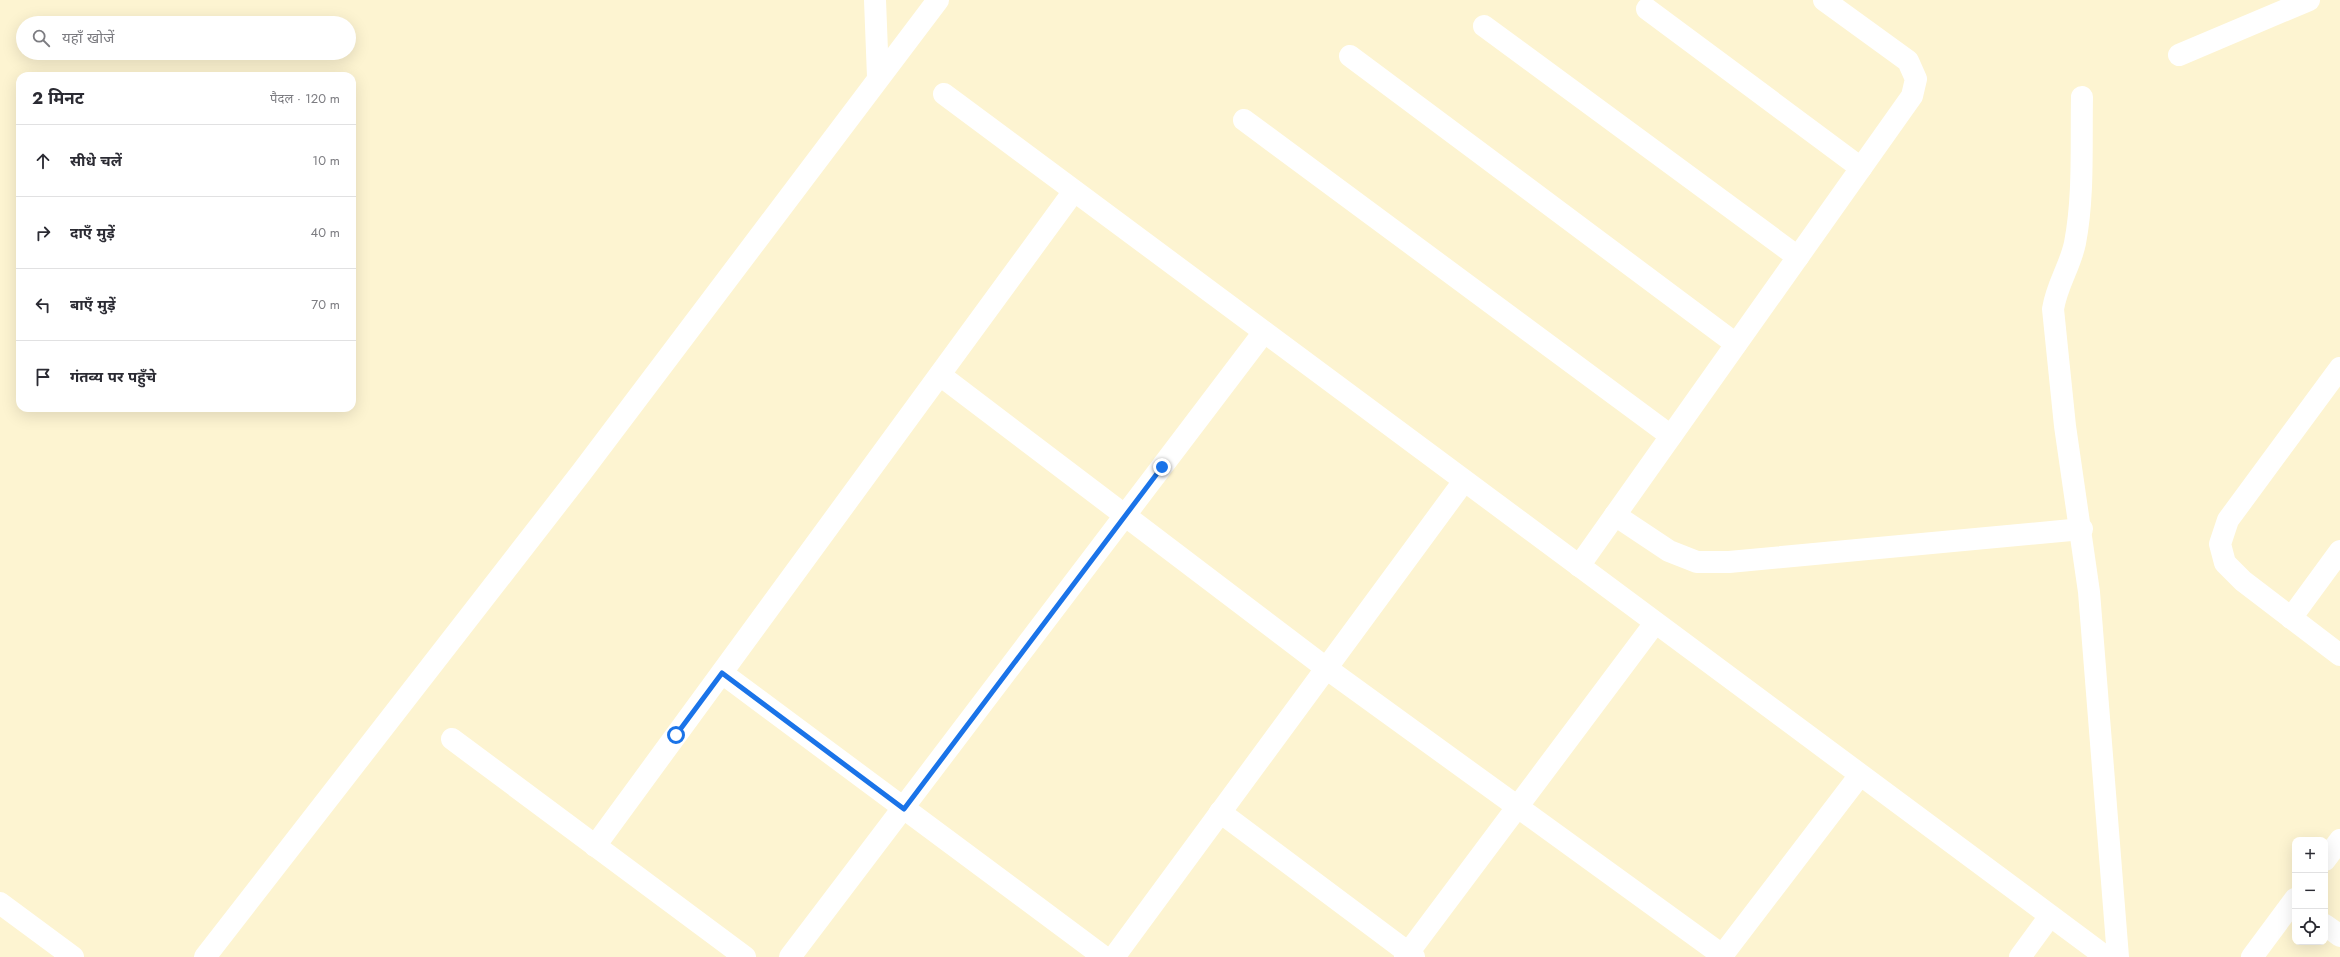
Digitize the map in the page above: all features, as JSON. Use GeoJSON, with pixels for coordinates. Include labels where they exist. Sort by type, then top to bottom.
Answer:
{"type":"FeatureCollection","features":[{"type":"Feature","properties":{"kind":"street"},"geometry":{"type":"LineString","coordinates":[[875,0],[878,76]]}},
{"type":"Feature","properties":{"kind":"street"},"geometry":{"type":"LineString","coordinates":[[205,957],[582,473],[878,76],[938,0]]}},
{"type":"Feature","properties":{"kind":"street"},"geometry":{"type":"LineString","coordinates":[[1579,566],[1912,96],[1916,79],[1908,61],[1824,0]]}},
{"type":"Feature","properties":{"kind":"street"},"geometry":{"type":"LineString","coordinates":[[2179,55],[2309,0]]}},
{"type":"Feature","properties":{"kind":"street"},"geometry":{"type":"LineString","coordinates":[[1647,9],[1861,168]]}},
{"type":"Feature","properties":{"kind":"street"},"geometry":{"type":"LineString","coordinates":[[1484,26],[1798,257]]}},
{"type":"Feature","properties":{"kind":"street"},"geometry":{"type":"LineString","coordinates":[[1350,56],[1736,344]]}},
{"type":"Feature","properties":{"kind":"street"},"geometry":{"type":"LineString","coordinates":[[944,94],[2106,957]]}},
{"type":"Feature","properties":{"kind":"street"},"geometry":{"type":"LineString","coordinates":[[2082,97],[2079,213],[2074,244],[2056,290],[2053,309],[2065,426],[2082,529],[2097,672],[2118,957]]}},
{"type":"Feature","properties":{"kind":"street"},"geometry":{"type":"LineString","coordinates":[[1244,120],[1671,436]]}},
{"type":"Feature","properties":{"kind":"street"},"geometry":{"type":"LineString","coordinates":[[595,846],[1074,191]]}},
{"type":"Feature","properties":{"kind":"street"},"geometry":{"type":"LineString","coordinates":[[790,957],[904,809],[1264,332]]}},
{"type":"Feature","properties":{"kind":"street"},"geometry":{"type":"LineString","coordinates":[[2340,368],[2228,520],[2220,544],[2225,563],[2243,581],[2340,655]]}},
{"type":"Feature","properties":{"kind":"street"},"geometry":{"type":"LineString","coordinates":[[940,375],[1326,668],[1721,956],[1860,775]]}},
{"type":"Feature","properties":{"kind":"street"},"geometry":{"type":"LineString","coordinates":[[1114,957],[1464,481]]}},
{"type":"Feature","properties":{"kind":"street"},"geometry":{"type":"LineString","coordinates":[[1615,515],[1669,551],[1697,562],[1729,562],[2082,529]]}},
{"type":"Feature","properties":{"kind":"street"},"geometry":{"type":"LineString","coordinates":[[2291,618],[2340,551]]}},
{"type":"Feature","properties":{"kind":"street"},"geometry":{"type":"LineString","coordinates":[[1220,812],[1409,956],[1655,623]]}},
{"type":"Feature","properties":{"kind":"street"},"geometry":{"type":"LineString","coordinates":[[722,673],[1104,957]]}},
{"type":"Feature","properties":{"kind":"street"},"geometry":{"type":"LineString","coordinates":[[452,739],[745,957]]}},
{"type":"Feature","properties":{"kind":"street"},"geometry":{"type":"LineString","coordinates":[[2328,856],[2340,840]]}},
{"type":"Feature","properties":{"kind":"street"},"geometry":{"type":"LineString","coordinates":[[0,903],[73,957]]}},
{"type":"Feature","properties":{"kind":"street"},"geometry":{"type":"LineString","coordinates":[[2252,957],[2292,905]]}},
{"type":"Feature","properties":{"kind":"street"},"geometry":{"type":"LineString","coordinates":[[2020,957],[2050,916]]}},
{"type":"Feature","properties":{"kind":"street"},"geometry":{"type":"LineString","coordinates":[[2328,927],[2340,936]]}},
{"type":"Feature","properties":{"kind":"route"},"geometry":{"type":"LineString","coordinates":[[676,735],[722,673],[904,809],[1162,467]]}}]}
